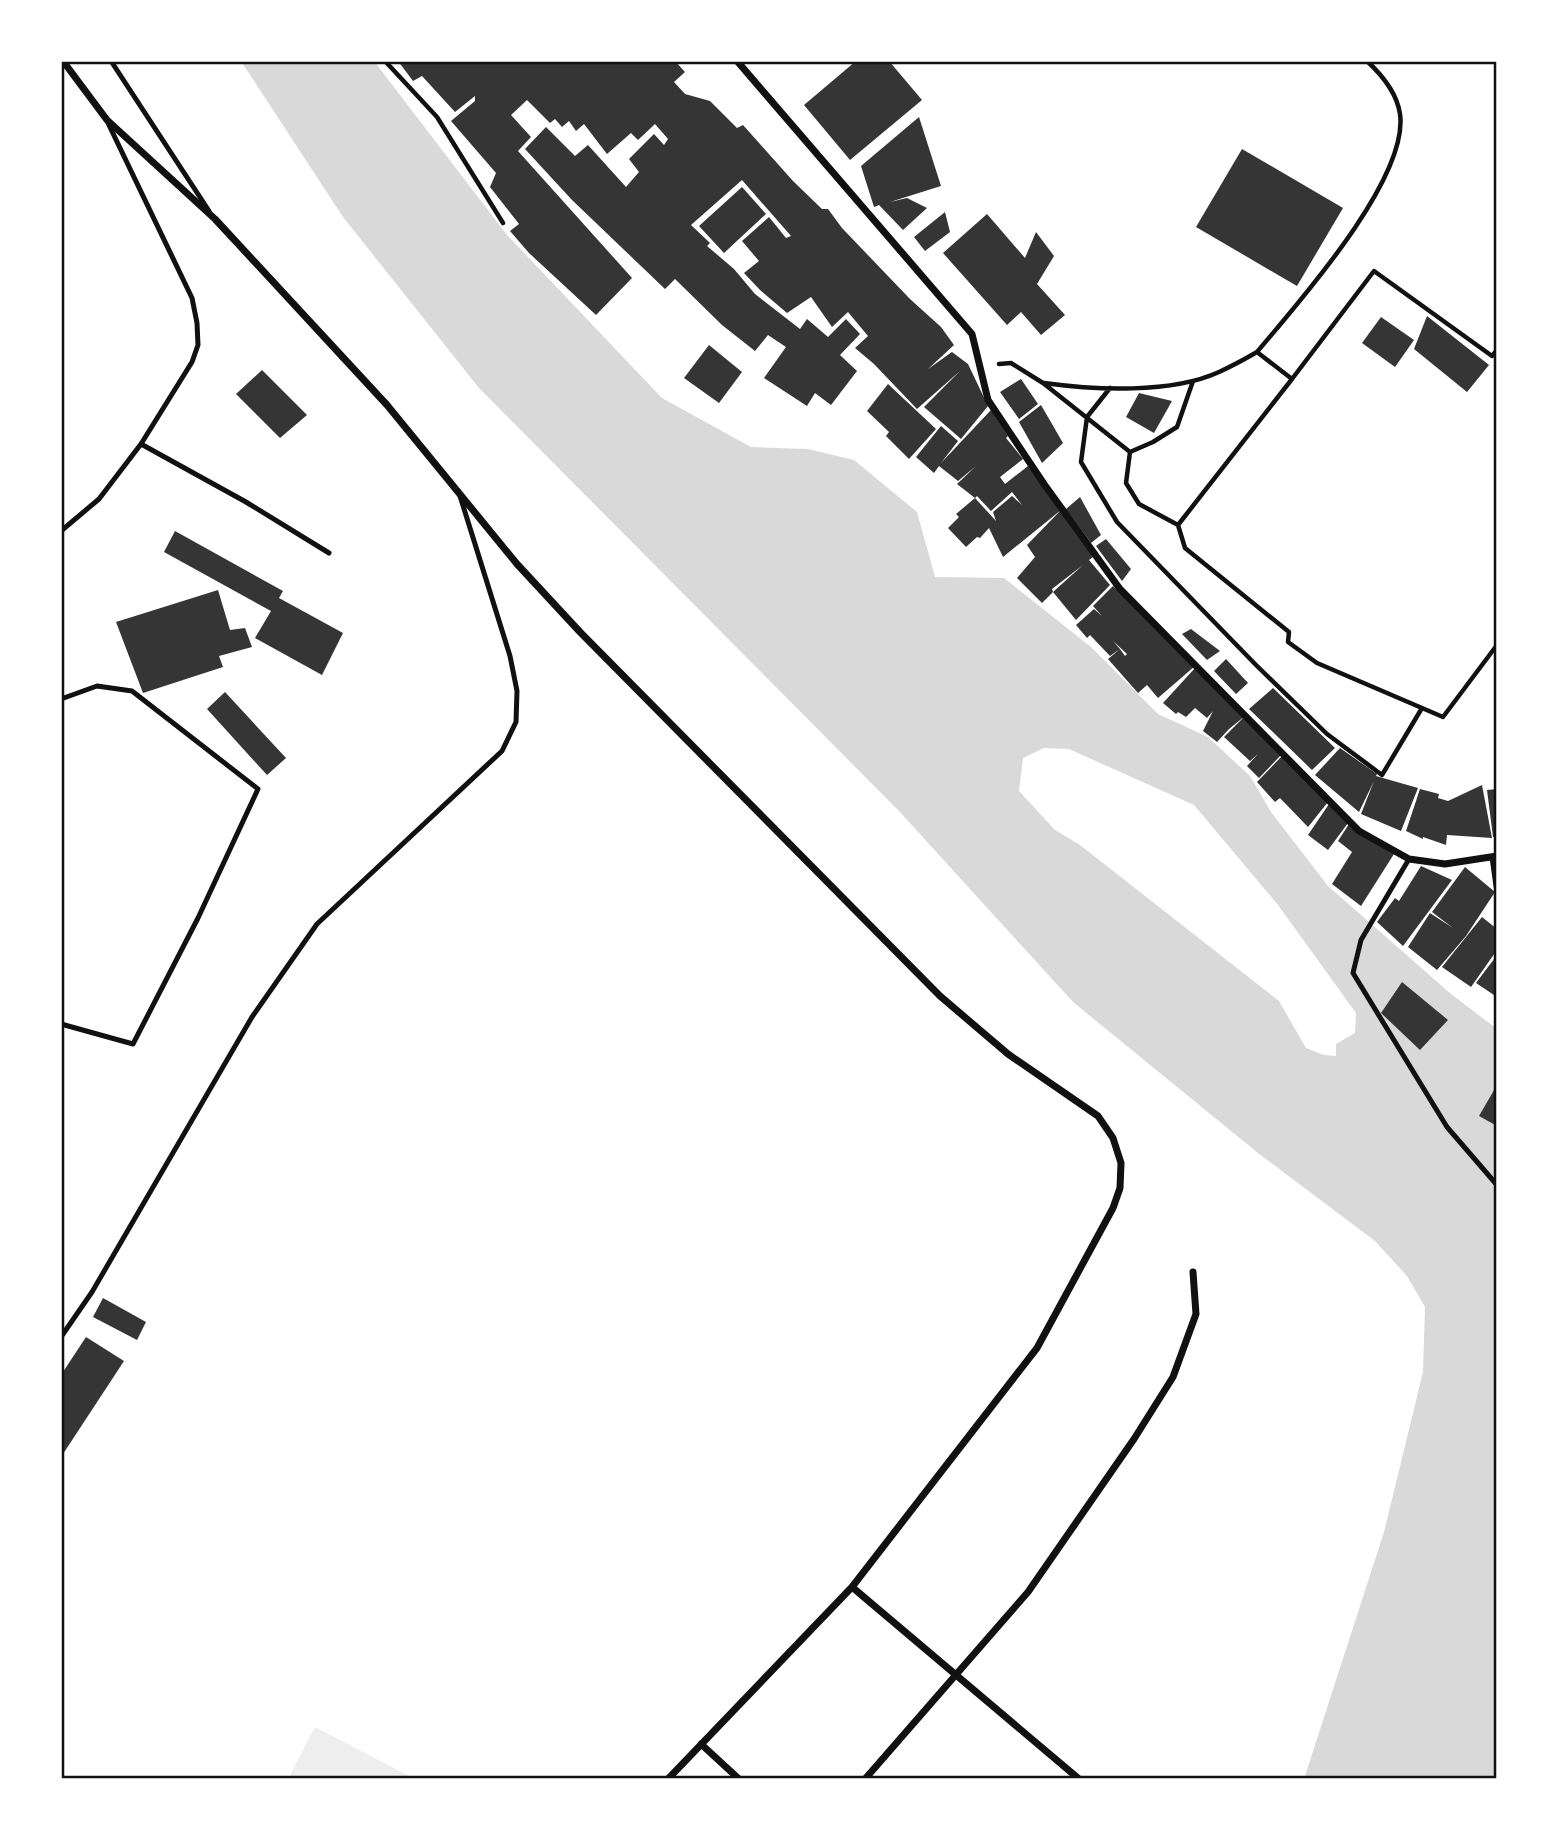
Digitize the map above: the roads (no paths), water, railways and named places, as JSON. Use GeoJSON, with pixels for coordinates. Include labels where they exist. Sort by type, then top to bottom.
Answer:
{"type":"FeatureCollection","features":[{"type":"Feature","properties":{"kind":"street"},"geometry":{"type":"LineString","coordinates":[[63,61],[107,120],[215,219],[387,405],[517,564],[580,632],[940,996],[1008,1054],[1098,1116],[1113,1138],[1121,1163],[1119,1188],[1113,1208],[1037,1348],[852,1587],[668,1779]]}},
{"type":"Feature","properties":{"kind":"street"},"geometry":{"type":"LineString","coordinates":[[737,61],[972,334],[988,400],[1044,484],[1120,589],[1359,831],[1409,859],[1445,864],[1495,857],[1497,886]]}},
{"type":"Feature","properties":{"kind":"street"},"geometry":{"type":"LineString","coordinates":[[865,1779],[1028,1592],[1134,1439],[1173,1377],[1196,1314],[1193,1272]]}},
{"type":"Feature","properties":{"kind":"street"},"geometry":{"type":"LineString","coordinates":[[852,1587],[1079,1779]]}},
{"type":"Feature","properties":{"kind":"street"},"geometry":{"type":"LineString","coordinates":[[701,1744],[739,1779]]}},
{"type":"Feature","properties":{"kind":"lane"},"geometry":{"type":"LineString","coordinates":[[111,61],[215,219]]}},
{"type":"Feature","properties":{"kind":"lane"},"geometry":{"type":"LineString","coordinates":[[61,531],[99,499],[141,444],[192,362],[198,345],[192,299],[107,120]]}},
{"type":"Feature","properties":{"kind":"lane"},"geometry":{"type":"LineString","coordinates":[[141,444],[246,502],[329,553]]}},
{"type":"Feature","properties":{"kind":"lane"},"geometry":{"type":"LineString","coordinates":[[61,1337],[92,1292],[253,1017],[317,924],[502,751],[516,722],[517,691],[510,656],[459,494]]}},
{"type":"Feature","properties":{"kind":"lane"},"geometry":{"type":"LineString","coordinates":[[61,699],[97,686],[132,691],[258,789],[198,918],[133,1044],[61,1024]]}},
{"type":"Feature","properties":{"kind":"lane"},"geometry":{"type":"LineString","coordinates":[[1409,859],[1361,940],[1353,974],[1447,1127],[1497,1185]]}}]}
